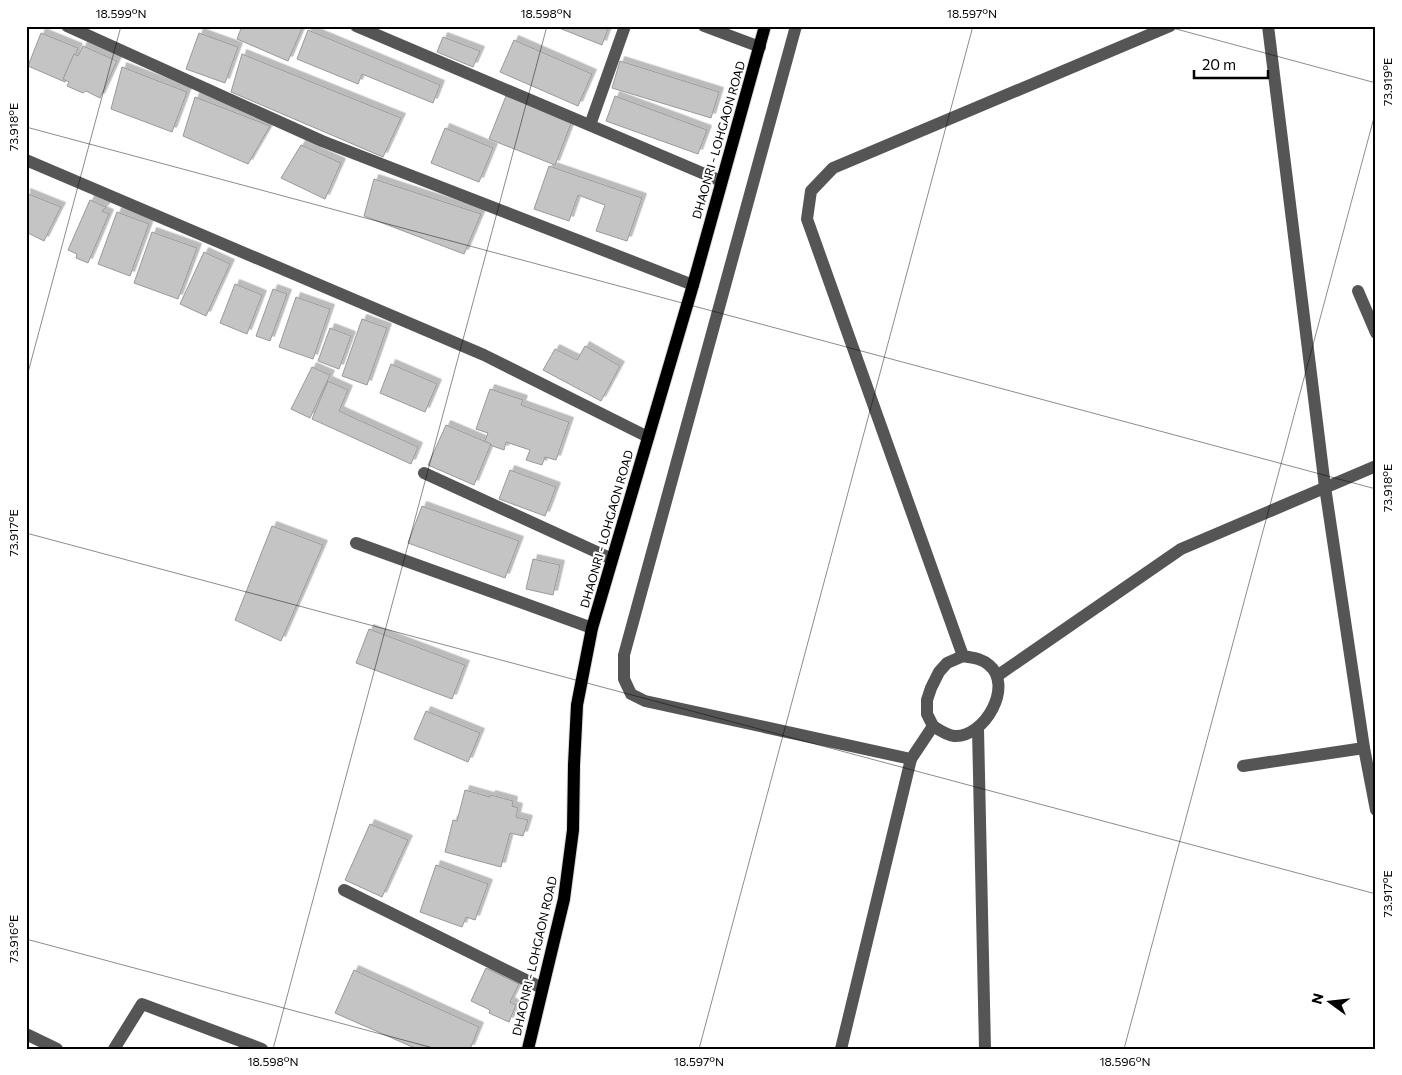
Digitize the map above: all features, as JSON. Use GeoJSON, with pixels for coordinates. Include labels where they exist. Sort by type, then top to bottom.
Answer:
{"type":"FeatureCollection","features":[{"type":"Feature","properties":{"kind":"main road","name":"DHAONRI - LOHGAON ROAD"},"geometry":{"type":"LineString","coordinates":[[528,1049],[564,899],[573,830],[577,705],[592,628],[765,26]]}},
{"type":"Feature","properties":{"kind":"street"},"geometry":{"type":"LineString","coordinates":[[67,26],[322,141],[692,285]]}},
{"type":"Feature","properties":{"kind":"street"},"geometry":{"type":"LineString","coordinates":[[356,26],[721,181]]}},
{"type":"Feature","properties":{"kind":"street"},"geometry":{"type":"LineString","coordinates":[[590,125],[625,26]]}},
{"type":"Feature","properties":{"kind":"street"},"geometry":{"type":"LineString","coordinates":[[704,26],[760,47]]}},
{"type":"Feature","properties":{"kind":"street"},"geometry":{"type":"LineString","coordinates":[[796,26],[624,655],[624,679],[631,694],[645,701],[911,759]]}},
{"type":"Feature","properties":{"kind":"street"},"geometry":{"type":"LineString","coordinates":[[964,656],[807,218],[811,191],[833,168],[1170,26]]}},
{"type":"Feature","properties":{"kind":"street"},"geometry":{"type":"LineString","coordinates":[[1268,26],[1325,487],[1364,748],[1376,810]]}},
{"type":"Feature","properties":{"kind":"street"},"geometry":{"type":"LineString","coordinates":[[26,160],[484,355],[648,437]]}},
{"type":"Feature","properties":{"kind":"street"},"geometry":{"type":"LineString","coordinates":[[1358,291],[1376,334]]}},
{"type":"Feature","properties":{"kind":"street"},"geometry":{"type":"LineString","coordinates":[[997,676],[1181,549],[1376,466]]}},
{"type":"Feature","properties":{"kind":"street"},"geometry":{"type":"LineString","coordinates":[[424,473],[612,559]]}},
{"type":"Feature","properties":{"kind":"street"},"geometry":{"type":"LineString","coordinates":[[356,542],[592,628]]}},
{"type":"Feature","properties":{"kind":"street"},"geometry":{"type":"LineString","coordinates":[[964,656],[981,659],[990,666],[997,676],[997,696],[987,719],[978,728],[954,736],[933,726],[927,714],[927,700],[939,672],[947,663],[964,656]]}},
{"type":"Feature","properties":{"kind":"street"},"geometry":{"type":"LineString","coordinates":[[841,1049],[911,759],[933,726]]}},
{"type":"Feature","properties":{"kind":"street"},"geometry":{"type":"LineString","coordinates":[[978,728],[985,1049]]}},
{"type":"Feature","properties":{"kind":"street"},"geometry":{"type":"LineString","coordinates":[[1244,766],[1364,748]]}},
{"type":"Feature","properties":{"kind":"street"},"geometry":{"type":"LineString","coordinates":[[344,890],[542,988]]}},
{"type":"Feature","properties":{"kind":"street"},"geometry":{"type":"LineString","coordinates":[[114,1049],[142,1004],[262,1049]]}},
{"type":"Feature","properties":{"kind":"street"},"geometry":{"type":"LineString","coordinates":[[26,1034],[57,1049]]}},
{"type":"Feature","properties":{"kind":"building"},"geometry":{"type":"Polygon","coordinates":[[[242,26],[303,26],[288,61],[237,39],[242,26]]]}},
{"type":"Feature","properties":{"kind":"building"},"geometry":{"type":"Polygon","coordinates":[[[554,26],[609,26],[602,45],[554,26]]]}},
{"type":"Feature","properties":{"kind":"building"},"geometry":{"type":"Polygon","coordinates":[[[308,30],[440,85],[433,103],[362,74],[358,84],[297,59],[308,30]]]}},
{"type":"Feature","properties":{"kind":"building"},"geometry":{"type":"Polygon","coordinates":[[[41,33],[78,48],[65,82],[28,66],[41,33]]]}},
{"type":"Feature","properties":{"kind":"building"},"geometry":{"type":"Polygon","coordinates":[[[199,33],[238,47],[225,83],[186,69],[199,33]]]}},
{"type":"Feature","properties":{"kind":"building"},"geometry":{"type":"Polygon","coordinates":[[[443,37],[480,51],[473,67],[437,52],[443,37]]]}},
{"type":"Feature","properties":{"kind":"building"},"geometry":{"type":"Polygon","coordinates":[[[514,40],[592,74],[578,106],[500,72],[514,40]]]}},
{"type":"Feature","properties":{"kind":"building"},"geometry":{"type":"Polygon","coordinates":[[[83,46],[117,61],[100,98],[86,91],[83,93],[67,86],[69,82],[63,79],[74,54],[78,56],[83,46]]]}},
{"type":"Feature","properties":{"kind":"building"},"geometry":{"type":"Polygon","coordinates":[[[242,54],[401,118],[383,157],[231,92],[242,54]]]}},
{"type":"Feature","properties":{"kind":"building"},"geometry":{"type":"Polygon","coordinates":[[[620,61],[719,92],[711,118],[612,88],[620,61]]]}},
{"type":"Feature","properties":{"kind":"building"},"geometry":{"type":"Polygon","coordinates":[[[122,67],[187,92],[172,132],[111,109],[122,67]]]}},
{"type":"Feature","properties":{"kind":"building"},"geometry":{"type":"Polygon","coordinates":[[[506,96],[572,121],[555,165],[489,139],[506,96]]]}},
{"type":"Feature","properties":{"kind":"building"},"geometry":{"type":"Polygon","coordinates":[[[615,96],[707,130],[698,154],[606,121],[615,96]]]}},
{"type":"Feature","properties":{"kind":"building"},"geometry":{"type":"Polygon","coordinates":[[[195,97],[270,126],[248,164],[183,136],[195,97]]]}},
{"type":"Feature","properties":{"kind":"building"},"geometry":{"type":"Polygon","coordinates":[[[445,128],[493,148],[479,182],[431,163],[445,128]]]}},
{"type":"Feature","properties":{"kind":"building"},"geometry":{"type":"Polygon","coordinates":[[[301,145],[341,163],[325,199],[281,178],[301,145]]]}},
{"type":"Feature","properties":{"kind":"building"},"geometry":{"type":"Polygon","coordinates":[[[549,166],[642,198],[627,241],[596,231],[605,205],[578,195],[569,221],[534,209],[549,166]]]}},
{"type":"Feature","properties":{"kind":"building"},"geometry":{"type":"Polygon","coordinates":[[[374,179],[481,214],[464,254],[364,216],[374,179]]]}},
{"type":"Feature","properties":{"kind":"building"},"geometry":{"type":"Polygon","coordinates":[[[26,193],[61,207],[44,241],[26,232],[26,193]]]}},
{"type":"Feature","properties":{"kind":"building"},"geometry":{"type":"Polygon","coordinates":[[[90,200],[106,207],[102,211],[109,214],[88,263],[76,258],[77,254],[68,250],[90,200]]]}},
{"type":"Feature","properties":{"kind":"building"},"geometry":{"type":"Polygon","coordinates":[[[117,212],[149,224],[130,276],[98,264],[117,212]]]}},
{"type":"Feature","properties":{"kind":"building"},"geometry":{"type":"Polygon","coordinates":[[[152,232],[197,248],[178,299],[134,283],[152,232]]]}},
{"type":"Feature","properties":{"kind":"building"},"geometry":{"type":"Polygon","coordinates":[[[204,252],[230,264],[206,316],[180,304],[204,252]]]}},
{"type":"Feature","properties":{"kind":"building"},"geometry":{"type":"Polygon","coordinates":[[[235,284],[262,295],[247,334],[220,323],[235,284]]]}},
{"type":"Feature","properties":{"kind":"building"},"geometry":{"type":"Polygon","coordinates":[[[273,289],[287,294],[270,341],[256,336],[273,289]]]}},
{"type":"Feature","properties":{"kind":"building"},"geometry":{"type":"Polygon","coordinates":[[[296,297],[330,309],[313,359],[279,347],[296,297]]]}},
{"type":"Feature","properties":{"kind":"building"},"geometry":{"type":"Polygon","coordinates":[[[362,319],[387,328],[367,385],[342,376],[362,319]]]}},
{"type":"Feature","properties":{"kind":"building"},"geometry":{"type":"Polygon","coordinates":[[[330,328],[351,336],[339,369],[318,361],[330,328]]]}},
{"type":"Feature","properties":{"kind":"building"},"geometry":{"type":"Polygon","coordinates":[[[585,346],[620,366],[601,401],[543,370],[555,349],[577,360],[585,346]]]}},
{"type":"Feature","properties":{"kind":"building"},"geometry":{"type":"Polygon","coordinates":[[[391,364],[437,384],[425,412],[380,393],[391,364]]]}},
{"type":"Feature","properties":{"kind":"building"},"geometry":{"type":"Polygon","coordinates":[[[312,367],[330,375],[310,418],[291,409],[312,367]]]}},
{"type":"Feature","properties":{"kind":"building"},"geometry":{"type":"Polygon","coordinates":[[[328,381],[348,390],[339,411],[418,447],[411,464],[312,419],[328,381]]]}},
{"type":"Feature","properties":{"kind":"building"},"geometry":{"type":"Polygon","coordinates":[[[490,389],[523,400],[521,405],[569,422],[556,460],[545,457],[542,465],[526,460],[530,450],[506,442],[504,450],[484,443],[488,433],[476,429],[490,389]]]}},
{"type":"Feature","properties":{"kind":"building"},"geometry":{"type":"Polygon","coordinates":[[[446,425],[491,444],[474,485],[428,465],[446,425]]]}},
{"type":"Feature","properties":{"kind":"building"},"geometry":{"type":"Polygon","coordinates":[[[510,470],[556,487],[545,516],[499,499],[510,470]]]}},
{"type":"Feature","properties":{"kind":"building"},"geometry":{"type":"Polygon","coordinates":[[[422,506],[519,541],[505,578],[408,543],[422,506]]]}},
{"type":"Feature","properties":{"kind":"building"},"geometry":{"type":"Polygon","coordinates":[[[272,526],[323,545],[281,641],[235,620],[272,526]]]}},
{"type":"Feature","properties":{"kind":"building"},"geometry":{"type":"Polygon","coordinates":[[[533,559],[560,565],[553,595],[526,589],[533,559]]]}},
{"type":"Feature","properties":{"kind":"building"},"geometry":{"type":"Polygon","coordinates":[[[369,629],[465,665],[452,699],[356,663],[369,629]]]}},
{"type":"Feature","properties":{"kind":"building"},"geometry":{"type":"Polygon","coordinates":[[[426,711],[480,733],[468,762],[414,739],[426,711]]]}},
{"type":"Feature","properties":{"kind":"building"},"geometry":{"type":"Polygon","coordinates":[[[465,790],[513,801],[512,806],[518,808],[516,817],[528,820],[523,836],[510,833],[501,867],[445,852],[453,820],[457,821],[465,790]]]}},
{"type":"Feature","properties":{"kind":"building"},"geometry":{"type":"Polygon","coordinates":[[[370,824],[408,840],[382,897],[345,880],[370,824]]]}},
{"type":"Feature","properties":{"kind":"building"},"geometry":{"type":"Polygon","coordinates":[[[436,865],[488,884],[475,920],[466,917],[462,927],[420,912],[436,865]]]}},
{"type":"Feature","properties":{"kind":"building"},"geometry":{"type":"Polygon","coordinates":[[[486,968],[519,984],[510,1002],[516,1005],[509,1022],[489,1013],[490,1010],[471,1001],[486,968]]]}},
{"type":"Feature","properties":{"kind":"building"},"geometry":{"type":"Polygon","coordinates":[[[354,970],[479,1027],[470,1049],[417,1049],[335,1013],[354,970]]]}}]}
